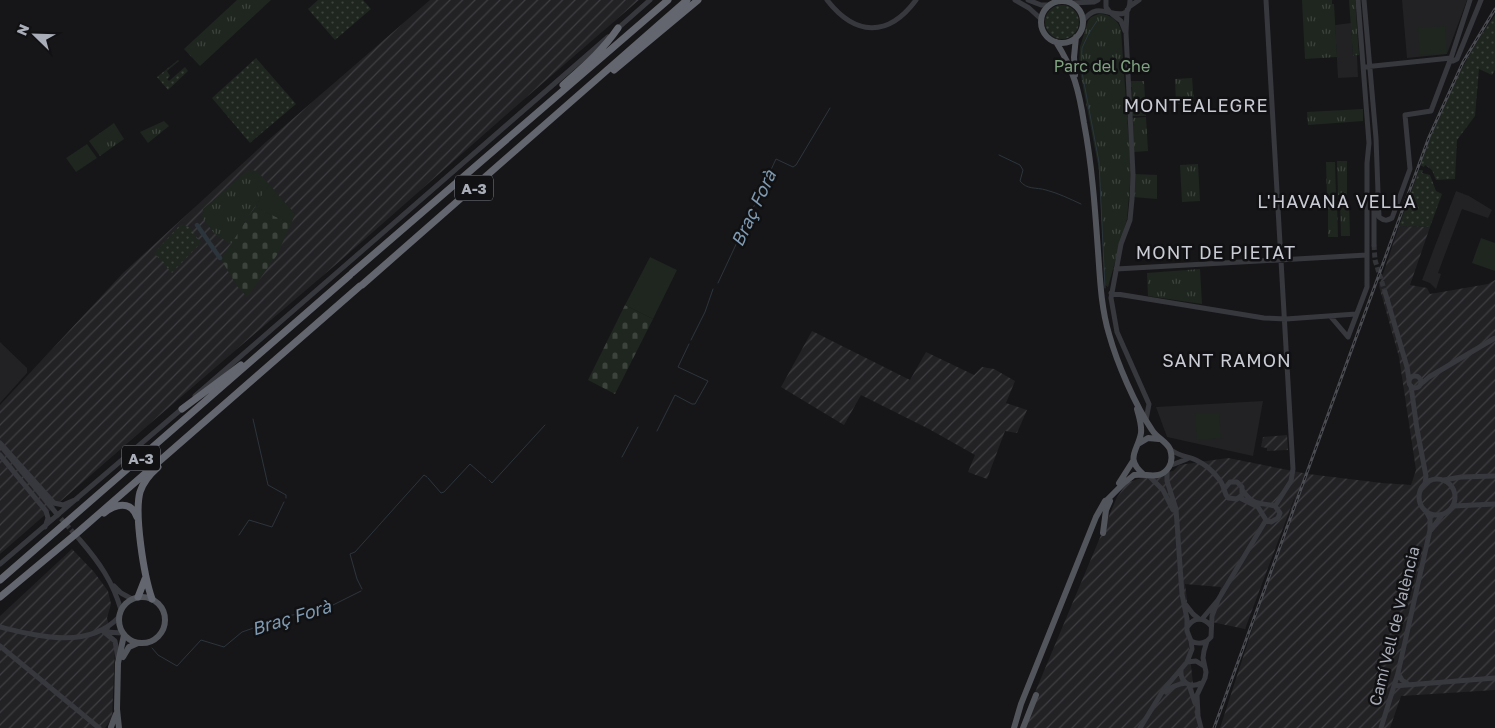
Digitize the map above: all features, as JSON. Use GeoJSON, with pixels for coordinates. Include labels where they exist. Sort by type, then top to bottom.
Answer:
{"type":"FeatureCollection","features":[{"type":"Feature","properties":{"kind":"highway","name":"A-3"},"geometry":{"type":"LineString","coordinates":[[0,580],[668,0]]}},
{"type":"Feature","properties":{"kind":"highway","name":"A-3"},"geometry":{"type":"LineString","coordinates":[[0,597],[214,414],[687,0]]}},
{"type":"Feature","properties":{"kind":"highway"},"geometry":{"type":"LineString","coordinates":[[586,90],[594,87],[698,0]]}},
{"type":"Feature","properties":{"kind":"highway"},"geometry":{"type":"LineString","coordinates":[[540,110],[550,96],[611,40],[618,28]]}},
{"type":"Feature","properties":{"kind":"highway"},"geometry":{"type":"LineString","coordinates":[[182,409],[238,368],[266,344],[281,335]]}},
{"type":"Feature","properties":{"kind":"highway"},"geometry":{"type":"LineString","coordinates":[[152,599],[145,578],[139,522],[140,491],[148,478],[206,425],[214,414]]}},
{"type":"Feature","properties":{"kind":"highway"},"geometry":{"type":"LineString","coordinates":[[77,533],[109,509],[120,504],[132,509],[139,522]]}},
{"type":"Feature","properties":{"kind":"highway"},"geometry":{"type":"LineString","coordinates":[[135,598],[145,578]]}},
{"type":"Feature","properties":{"kind":"main road"},"geometry":{"type":"LineString","coordinates":[[1075,79],[1066,58],[1056,42],[1045,34],[1042,29],[1041,19],[1046,9],[1060,1],[1071,3],[1081,14],[1083,21],[1076,37],[1074,57],[1075,79],[1089,148],[1104,314],[1118,361],[1146,420],[1159,439]]}},
{"type":"Feature","properties":{"kind":"main road"},"geometry":{"type":"LineString","coordinates":[[1056,42],[1067,42],[1076,37]]}},
{"type":"Feature","properties":{"kind":"main road"},"geometry":{"type":"LineString","coordinates":[[1014,728],[1021,704],[1096,517],[1129,470],[1133,461],[1141,425],[1134,395]]}},
{"type":"Feature","properties":{"kind":"main road"},"geometry":{"type":"LineString","coordinates":[[1104,503],[1130,477],[1134,475],[1160,475],[1168,468],[1172,458],[1171,450],[1166,443],[1159,439],[1148,438],[1138,444]]}},
{"type":"Feature","properties":{"kind":"main road"},"geometry":{"type":"LineString","coordinates":[[1133,461],[1137,469],[1147,476]]}},
{"type":"Feature","properties":{"kind":"main road"},"geometry":{"type":"LineString","coordinates":[[1103,533],[1106,510],[1112,495]]}},
{"type":"Feature","properties":{"kind":"main road"},"geometry":{"type":"LineString","coordinates":[[112,728],[117,709],[118,663],[123,634],[119,622],[120,614],[125,604],[135,598],[152,599],[163,611],[164,625],[160,634],[153,640],[138,643],[126,650],[118,672]]}},
{"type":"Feature","properties":{"kind":"main road"},"geometry":{"type":"LineString","coordinates":[[123,634],[138,643]]}},
{"type":"Feature","properties":{"kind":"main road"},"geometry":{"type":"LineString","coordinates":[[1024,728],[1036,695]]}},
{"type":"Feature","properties":{"kind":"street"},"geometry":{"type":"LineString","coordinates":[[0,564],[182,409],[650,0]]}},
{"type":"Feature","properties":{"kind":"street"},"geometry":{"type":"LineString","coordinates":[[827,0],[840,15],[853,24],[874,28],[895,22],[916,0]]}},
{"type":"Feature","properties":{"kind":"street"},"geometry":{"type":"LineString","coordinates":[[1015,0],[1029,8],[1041,19]]}},
{"type":"Feature","properties":{"kind":"street"},"geometry":{"type":"LineString","coordinates":[[1028,0],[1041,5],[1050,5]]}},
{"type":"Feature","properties":{"kind":"street"},"geometry":{"type":"LineString","coordinates":[[1071,3],[1094,2],[1098,0]]}},
{"type":"Feature","properties":{"kind":"street"},"geometry":{"type":"LineString","coordinates":[[1106,0],[1106,7],[1121,22],[1126,33]]}},
{"type":"Feature","properties":{"kind":"street"},"geometry":{"type":"LineString","coordinates":[[1130,0],[1126,33],[1133,174],[1130,220],[1122,244],[1111,298],[1117,332],[1149,404],[1146,420]]}},
{"type":"Feature","properties":{"kind":"street"},"geometry":{"type":"LineString","coordinates":[[1083,21],[1096,11],[1120,14],[1139,0]]}},
{"type":"Feature","properties":{"kind":"street"},"geometry":{"type":"LineString","coordinates":[[1266,0],[1293,475],[1276,506]]}},
{"type":"Feature","properties":{"kind":"street"},"geometry":{"type":"LineString","coordinates":[[1358,0],[1376,134],[1379,217],[1385,220],[1392,218],[1410,169],[1405,115],[1431,111],[1470,0]]}},
{"type":"Feature","properties":{"kind":"street"},"geometry":{"type":"LineString","coordinates":[[1331,317],[1348,337],[1367,287],[1367,163],[1369,143],[1364,0]]}},
{"type":"Feature","properties":{"kind":"street"},"geometry":{"type":"LineString","coordinates":[[1367,66],[1451,58],[1453,61],[1457,60],[1481,0]]}},
{"type":"Feature","properties":{"kind":"street"},"geometry":{"type":"LineString","coordinates":[[1454,46],[1463,48]]}},
{"type":"Feature","properties":{"kind":"street"},"geometry":{"type":"LineString","coordinates":[[1374,245],[1374,202],[1378,192]]}},
{"type":"Feature","properties":{"kind":"street"},"geometry":{"type":"LineString","coordinates":[[1368,198],[1374,213]]}},
{"type":"Feature","properties":{"kind":"street"},"geometry":{"type":"LineString","coordinates":[[1116,269],[1367,255]]}},
{"type":"Feature","properties":{"kind":"street"},"geometry":{"type":"LineString","coordinates":[[1385,292],[1407,367],[1424,468],[1426,476],[1421,489],[1420,504],[1426,511],[1437,515],[1443,514],[1453,506],[1455,500],[1454,490],[1450,485],[1424,468]]}},
{"type":"Feature","properties":{"kind":"street"},"geometry":{"type":"LineString","coordinates":[[1111,293],[1256,317],[1284,319],[1356,314]]}},
{"type":"Feature","properties":{"kind":"street"},"geometry":{"type":"LineString","coordinates":[[1410,383],[1414,388],[1420,386],[1429,377],[1495,338]]}},
{"type":"Feature","properties":{"kind":"street"},"geometry":{"type":"LineString","coordinates":[[1407,367],[1421,381],[1413,404]]}},
{"type":"Feature","properties":{"kind":"street"},"geometry":{"type":"LineString","coordinates":[[1410,383],[1412,377],[1429,377]]}},
{"type":"Feature","properties":{"kind":"street"},"geometry":{"type":"LineString","coordinates":[[0,444],[54,503],[63,505],[78,499]]}},
{"type":"Feature","properties":{"kind":"street"},"geometry":{"type":"LineString","coordinates":[[0,444],[1,452],[46,511],[48,518],[45,527]]}},
{"type":"Feature","properties":{"kind":"street"},"geometry":{"type":"LineString","coordinates":[[1171,450],[1181,457],[1195,459],[1218,478],[1225,488],[1225,494],[1228,498],[1234,500],[1240,498],[1258,507],[1266,520],[1271,522],[1278,518],[1279,510],[1276,506]]}},
{"type":"Feature","properties":{"kind":"street"},"geometry":{"type":"LineString","coordinates":[[1,452],[56,513]]}},
{"type":"Feature","properties":{"kind":"street"},"geometry":{"type":"LineString","coordinates":[[1140,728],[1164,689],[1181,670],[1192,651],[1183,600],[1176,509],[1167,481],[1168,468],[1190,458]]}},
{"type":"Feature","properties":{"kind":"street"},"geometry":{"type":"LineString","coordinates":[[1147,476],[1163,490],[1176,517]]}},
{"type":"Feature","properties":{"kind":"street"},"geometry":{"type":"LineString","coordinates":[[1424,484],[1431,480],[1495,476]]}},
{"type":"Feature","properties":{"kind":"street"},"geometry":{"type":"LineString","coordinates":[[1218,478],[1240,484],[1243,491],[1256,503],[1276,506]]}},
{"type":"Feature","properties":{"kind":"street"},"geometry":{"type":"LineString","coordinates":[[1225,488],[1230,482]]}},
{"type":"Feature","properties":{"kind":"street"},"geometry":{"type":"LineString","coordinates":[[1240,498],[1243,491]]}},
{"type":"Feature","properties":{"kind":"street"},"geometry":{"type":"LineString","coordinates":[[1453,506],[1495,504]]}},
{"type":"Feature","properties":{"kind":"street"},"geometry":{"type":"LineString","coordinates":[[1263,514],[1268,506]]}},
{"type":"Feature","properties":{"kind":"street","name":"Camí Vell de València"},"geometry":{"type":"LineString","coordinates":[[1381,728],[1398,673],[1430,530],[1430,519],[1426,511]]}},
{"type":"Feature","properties":{"kind":"street","name":"Camí Vell de València"},"geometry":{"type":"LineString","coordinates":[[1430,530],[1443,514]]}},
{"type":"Feature","properties":{"kind":"street"},"geometry":{"type":"LineString","coordinates":[[1191,641],[1196,644],[1202,644],[1211,637],[1212,616],[1218,600],[1266,520]]}},
{"type":"Feature","properties":{"kind":"street"},"geometry":{"type":"LineString","coordinates":[[80,540],[99,563],[112,584],[121,593],[135,598]]}},
{"type":"Feature","properties":{"kind":"street"},"geometry":{"type":"LineString","coordinates":[[88,634],[112,624],[120,614],[112,584]]}},
{"type":"Feature","properties":{"kind":"street"},"geometry":{"type":"LineString","coordinates":[[1183,600],[1193,614],[1211,626]]}},
{"type":"Feature","properties":{"kind":"street"},"geometry":{"type":"LineString","coordinates":[[1188,626],[1191,622],[1200,619],[1218,600]]}},
{"type":"Feature","properties":{"kind":"street"},"geometry":{"type":"LineString","coordinates":[[0,627],[48,638],[70,638],[104,632],[123,634]]}},
{"type":"Feature","properties":{"kind":"street"},"geometry":{"type":"LineString","coordinates":[[104,632],[116,641],[118,663]]}},
{"type":"Feature","properties":{"kind":"street"},"geometry":{"type":"LineString","coordinates":[[1198,715],[1197,695],[1205,678],[1204,651],[1207,641]]}},
{"type":"Feature","properties":{"kind":"street"},"geometry":{"type":"LineString","coordinates":[[0,646],[97,726],[112,728]]}},
{"type":"Feature","properties":{"kind":"street"},"geometry":{"type":"LineString","coordinates":[[1186,662],[1196,661],[1204,666]]}},
{"type":"Feature","properties":{"kind":"street"},"geometry":{"type":"LineString","coordinates":[[1181,670],[1181,675],[1187,684],[1201,728]]}},
{"type":"Feature","properties":{"kind":"street"},"geometry":{"type":"LineString","coordinates":[[1398,673],[1402,680],[1408,684]]}},
{"type":"Feature","properties":{"kind":"street"},"geometry":{"type":"LineString","coordinates":[[1394,686],[1495,678]]}},
{"type":"Feature","properties":{"kind":"street"},"geometry":{"type":"LineString","coordinates":[[1157,701],[1170,687],[1179,684],[1193,686],[1201,683]]}},
{"type":"Feature","properties":{"kind":"shaded area"},"geometry":{"type":"Polygon","coordinates":[[[430,0],[639,0],[0,554],[0,405],[123,273],[266,142],[430,0]]]}},
{"type":"Feature","properties":{"kind":"shaded area"},"geometry":{"type":"Polygon","coordinates":[[[1402,0],[1467,0],[1447,54],[1407,58],[1402,0]]]}},
{"type":"Feature","properties":{"kind":"shaded area"},"geometry":{"type":"Polygon","coordinates":[[[1351,23],[1353,56],[1357,56],[1358,77],[1338,78],[1335,25],[1351,23]]]}},
{"type":"Feature","properties":{"kind":"shaded area"},"geometry":{"type":"Polygon","coordinates":[[[1456,191],[1469,196],[1492,210],[1488,218],[1462,209],[1438,273],[1441,274],[1436,289],[1430,283],[1422,280],[1456,191]]]}},
{"type":"Feature","properties":{"kind":"shaded area"},"geometry":{"type":"Polygon","coordinates":[[[1399,226],[1430,227],[1410,285],[1427,288],[1430,294],[1488,284],[1495,280],[1495,690],[1401,696],[1390,728],[1220,728],[1297,491],[1245,629],[1212,622],[1221,587],[1185,584],[1189,648],[1198,728],[1024,728],[1023,721],[1117,497],[1127,483],[1173,471],[1179,465],[1228,458],[1308,474],[1411,485],[1416,470],[1399,357],[1379,286],[1399,226]]]}},
{"type":"Feature","properties":{"kind":"shaded area"},"geometry":{"type":"Polygon","coordinates":[[[812,331],[910,380],[926,352],[974,375],[982,367],[994,369],[1015,381],[1006,403],[1027,410],[1017,433],[1005,431],[987,479],[968,472],[975,455],[929,429],[861,395],[844,425],[781,387],[812,331]]]}},
{"type":"Feature","properties":{"kind":"shaded area"},"geometry":{"type":"Polygon","coordinates":[[[0,342],[27,368],[27,373],[0,403],[0,342]]]}},
{"type":"Feature","properties":{"kind":"shaded area"},"geometry":{"type":"Polygon","coordinates":[[[1263,401],[1253,456],[1167,437],[1156,407],[1263,401]]]}},
{"type":"Feature","properties":{"kind":"shaded area"},"geometry":{"type":"Polygon","coordinates":[[[1287,435],[1288,450],[1267,451],[1267,448],[1261,447],[1263,437],[1287,435]]]}},
{"type":"Feature","properties":{"kind":"shaded area"},"geometry":{"type":"Polygon","coordinates":[[[72,549],[94,572],[108,591],[111,604],[107,618],[115,648],[112,719],[105,728],[0,728],[0,616],[72,549]]]}},
{"type":"Feature","properties":{"kind":"green space"},"geometry":{"type":"Polygon","coordinates":[[[237,0],[271,0],[200,66],[184,49],[237,0]]]}},
{"type":"Feature","properties":{"kind":"green space"},"geometry":{"type":"Polygon","coordinates":[[[318,0],[363,0],[371,9],[335,40],[308,9],[318,0]]]}},
{"type":"Feature","properties":{"kind":"green space"},"geometry":{"type":"Polygon","coordinates":[[[1302,0],[1332,0],[1332,4],[1334,4],[1337,57],[1305,59],[1302,0]]]}},
{"type":"Feature","properties":{"kind":"green space"},"geometry":{"type":"Polygon","coordinates":[[[1349,0],[1355,0],[1359,55],[1353,56],[1349,0]]]}},
{"type":"Feature","properties":{"kind":"green space"},"geometry":{"type":"Polygon","coordinates":[[[1062,5],[1069,6],[1074,10],[1078,15],[1078,29],[1074,34],[1069,38],[1062,39],[1055,38],[1050,34],[1046,29],[1045,22],[1046,15],[1050,10],[1055,6],[1062,5]]]}},
{"type":"Feature","properties":{"kind":"green space","name":"Parc del Che"},"geometry":{"type":"Polygon","coordinates":[[[1099,14],[1113,18],[1121,30],[1131,172],[1127,219],[1108,287],[1105,285],[1099,170],[1079,66],[1080,47],[1088,21],[1091,17],[1099,14]]]}},
{"type":"Feature","properties":{"kind":"green space"},"geometry":{"type":"Polygon","coordinates":[[[1495,15],[1495,70],[1492,75],[1479,69],[1475,116],[1457,140],[1455,179],[1436,180],[1432,170],[1425,165],[1424,167],[1420,165],[1452,88],[1472,51],[1495,15]]]}},
{"type":"Feature","properties":{"kind":"green space"},"geometry":{"type":"Polygon","coordinates":[[[1445,26],[1447,54],[1420,55],[1418,28],[1445,26]]]}},
{"type":"Feature","properties":{"kind":"green space"},"geometry":{"type":"Polygon","coordinates":[[[256,58],[296,104],[250,143],[212,98],[256,58]]]}},
{"type":"Feature","properties":{"kind":"green space"},"geometry":{"type":"Polygon","coordinates":[[[178,60],[167,71],[170,76],[167,79],[169,81],[185,67],[188,71],[168,90],[157,77],[178,60]]]}},
{"type":"Feature","properties":{"kind":"green space"},"geometry":{"type":"Polygon","coordinates":[[[1192,78],[1194,103],[1176,104],[1175,79],[1192,78]]]}},
{"type":"Feature","properties":{"kind":"green space"},"geometry":{"type":"Polygon","coordinates":[[[1131,81],[1144,81],[1146,116],[1132,116],[1131,81]]]}},
{"type":"Feature","properties":{"kind":"green space"},"geometry":{"type":"Polygon","coordinates":[[[1363,109],[1363,121],[1308,125],[1307,112],[1363,109]]]}},
{"type":"Feature","properties":{"kind":"green space"},"geometry":{"type":"Polygon","coordinates":[[[1146,117],[1148,151],[1134,152],[1132,118],[1146,117]]]}},
{"type":"Feature","properties":{"kind":"green space"},"geometry":{"type":"Polygon","coordinates":[[[164,121],[169,126],[148,143],[140,132],[164,121]]]}},
{"type":"Feature","properties":{"kind":"green space"},"geometry":{"type":"Polygon","coordinates":[[[114,123],[124,139],[100,156],[89,141],[114,123]]]}},
{"type":"Feature","properties":{"kind":"green space"},"geometry":{"type":"Polygon","coordinates":[[[87,144],[97,158],[76,172],[66,158],[87,144]]]}},
{"type":"Feature","properties":{"kind":"green space"},"geometry":{"type":"Polygon","coordinates":[[[1337,161],[1347,161],[1347,195],[1338,195],[1337,161]]]}},
{"type":"Feature","properties":{"kind":"green space"},"geometry":{"type":"Polygon","coordinates":[[[1326,162],[1335,162],[1336,196],[1327,196],[1326,162]]]}},
{"type":"Feature","properties":{"kind":"green space"},"geometry":{"type":"Polygon","coordinates":[[[1198,164],[1200,201],[1182,202],[1180,165],[1198,164]]]}},
{"type":"Feature","properties":{"kind":"green space"},"geometry":{"type":"Polygon","coordinates":[[[253,170],[258,172],[269,184],[231,244],[215,234],[202,218],[203,209],[246,172],[253,170]]]}},
{"type":"Feature","properties":{"kind":"green space"},"geometry":{"type":"Polygon","coordinates":[[[1419,170],[1423,170],[1422,173],[1430,175],[1436,191],[1442,194],[1430,227],[1399,226],[1419,170]]]}},
{"type":"Feature","properties":{"kind":"green space"},"geometry":{"type":"Polygon","coordinates":[[[1134,174],[1157,175],[1157,199],[1133,197],[1134,174]]]}},
{"type":"Feature","properties":{"kind":"green space"},"geometry":{"type":"Polygon","coordinates":[[[269,184],[295,214],[291,224],[255,207],[269,184]]]}},
{"type":"Feature","properties":{"kind":"green space"},"geometry":{"type":"Polygon","coordinates":[[[1340,202],[1349,202],[1350,236],[1341,236],[1340,202]]]}},
{"type":"Feature","properties":{"kind":"green space"},"geometry":{"type":"Polygon","coordinates":[[[1328,203],[1337,203],[1338,237],[1328,237],[1328,203]]]}},
{"type":"Feature","properties":{"kind":"green space"},"geometry":{"type":"Polygon","coordinates":[[[255,207],[291,224],[277,255],[247,297],[236,285],[221,259],[255,207]]]}},
{"type":"Feature","properties":{"kind":"green space"},"geometry":{"type":"Polygon","coordinates":[[[180,225],[190,227],[201,243],[172,273],[154,253],[180,225]]]}},
{"type":"Feature","properties":{"kind":"green space"},"geometry":{"type":"Polygon","coordinates":[[[1481,238],[1495,243],[1495,271],[1472,263],[1481,238]]]}},
{"type":"Feature","properties":{"kind":"green space"},"geometry":{"type":"Polygon","coordinates":[[[650,257],[677,270],[653,319],[625,305],[650,257]]]}},
{"type":"Feature","properties":{"kind":"green space"},"geometry":{"type":"Polygon","coordinates":[[[1200,269],[1202,304],[1148,296],[1147,273],[1200,269]]]}},
{"type":"Feature","properties":{"kind":"green space"},"geometry":{"type":"Polygon","coordinates":[[[625,305],[653,319],[615,394],[588,380],[625,305]]]}},
{"type":"Feature","properties":{"kind":"green space"},"geometry":{"type":"Polygon","coordinates":[[[1219,413],[1221,438],[1197,440],[1195,414],[1219,413]]]}},
{"type":"Feature","properties":{"kind":"waterway"},"geometry":{"type":"LineString","coordinates":[[1097,21],[1082,48],[1081,67],[1099,162],[1105,288]]}},
{"type":"Feature","properties":{"kind":"waterway","name":"Braç Forà"},"geometry":{"type":"LineString","coordinates":[[718,283],[776,159],[793,167],[796,165],[830,108]]}},
{"type":"Feature","properties":{"kind":"waterway","name":"Braç Forà"},"geometry":{"type":"LineString","coordinates":[[999,155],[1020,165],[1023,170],[1020,181],[1026,186],[1050,191],[1081,204]]}},
{"type":"Feature","properties":{"kind":"waterway"},"geometry":{"type":"LineString","coordinates":[[197,225],[220,258]]}},
{"type":"Feature","properties":{"kind":"waterway","name":"Braç Forà"},"geometry":{"type":"LineString","coordinates":[[691,340],[705,312],[713,289]]}},
{"type":"Feature","properties":{"kind":"waterway","name":"Braç Forà"},"geometry":{"type":"LineString","coordinates":[[657,431],[675,395],[695,404],[708,381],[678,367],[689,344]]}},
{"type":"Feature","properties":{"kind":"waterway"},"geometry":{"type":"LineString","coordinates":[[253,419],[268,485],[286,495],[286,498]]}},
{"type":"Feature","properties":{"kind":"waterway","name":"Braç Forà"},"geometry":{"type":"LineString","coordinates":[[489,480],[492,483],[545,425]]}},
{"type":"Feature","properties":{"kind":"waterway","name":"Braç Forà"},"geometry":{"type":"LineString","coordinates":[[622,457],[638,427]]}},
{"type":"Feature","properties":{"kind":"waterway","name":"Braç Forà"},"geometry":{"type":"LineString","coordinates":[[428,478],[441,493],[470,464],[486,478]]}},
{"type":"Feature","properties":{"kind":"waterway","name":"Braç Forà"},"geometry":{"type":"LineString","coordinates":[[362,589],[350,554],[355,552],[424,475],[427,477]]}},
{"type":"Feature","properties":{"kind":"waterway"},"geometry":{"type":"LineString","coordinates":[[239,535],[249,520],[272,527],[284,502]]}},
{"type":"Feature","properties":{"kind":"waterway","name":"Braç Forà"},"geometry":{"type":"LineString","coordinates":[[152,648],[158,655],[177,666],[201,640],[224,647],[242,632],[288,616],[302,613],[317,613],[361,591]]}},
{"type":"Feature","properties":{"kind":"tunnel"},"geometry":{"type":"LineString","coordinates":[[1374,245],[1375,260],[1385,292]]}},
{"type":"Feature","properties":{"kind":"tunnel"},"geometry":{"type":"LineString","coordinates":[[56,513],[80,540]]}},
{"type":"Feature","properties":{"kind":"railway"},"geometry":{"type":"LineString","coordinates":[[1214,728],[1429,137],[1463,62],[1495,9]]}},
{"type":"Feature","properties":{"kind":"district","name":"MONTEALEGRE"},"geometry":{"type":"Point","coordinates":[1196,105]}},
{"type":"Feature","properties":{"kind":"district","name":"L'HAVANA VELLA"},"geometry":{"type":"Point","coordinates":[1337,201]}},
{"type":"Feature","properties":{"kind":"district","name":"MONT DE PIETAT"},"geometry":{"type":"Point","coordinates":[1216,252]}},
{"type":"Feature","properties":{"kind":"district","name":"SANT RAMON"},"geometry":{"type":"Point","coordinates":[1227,360]}}]}
